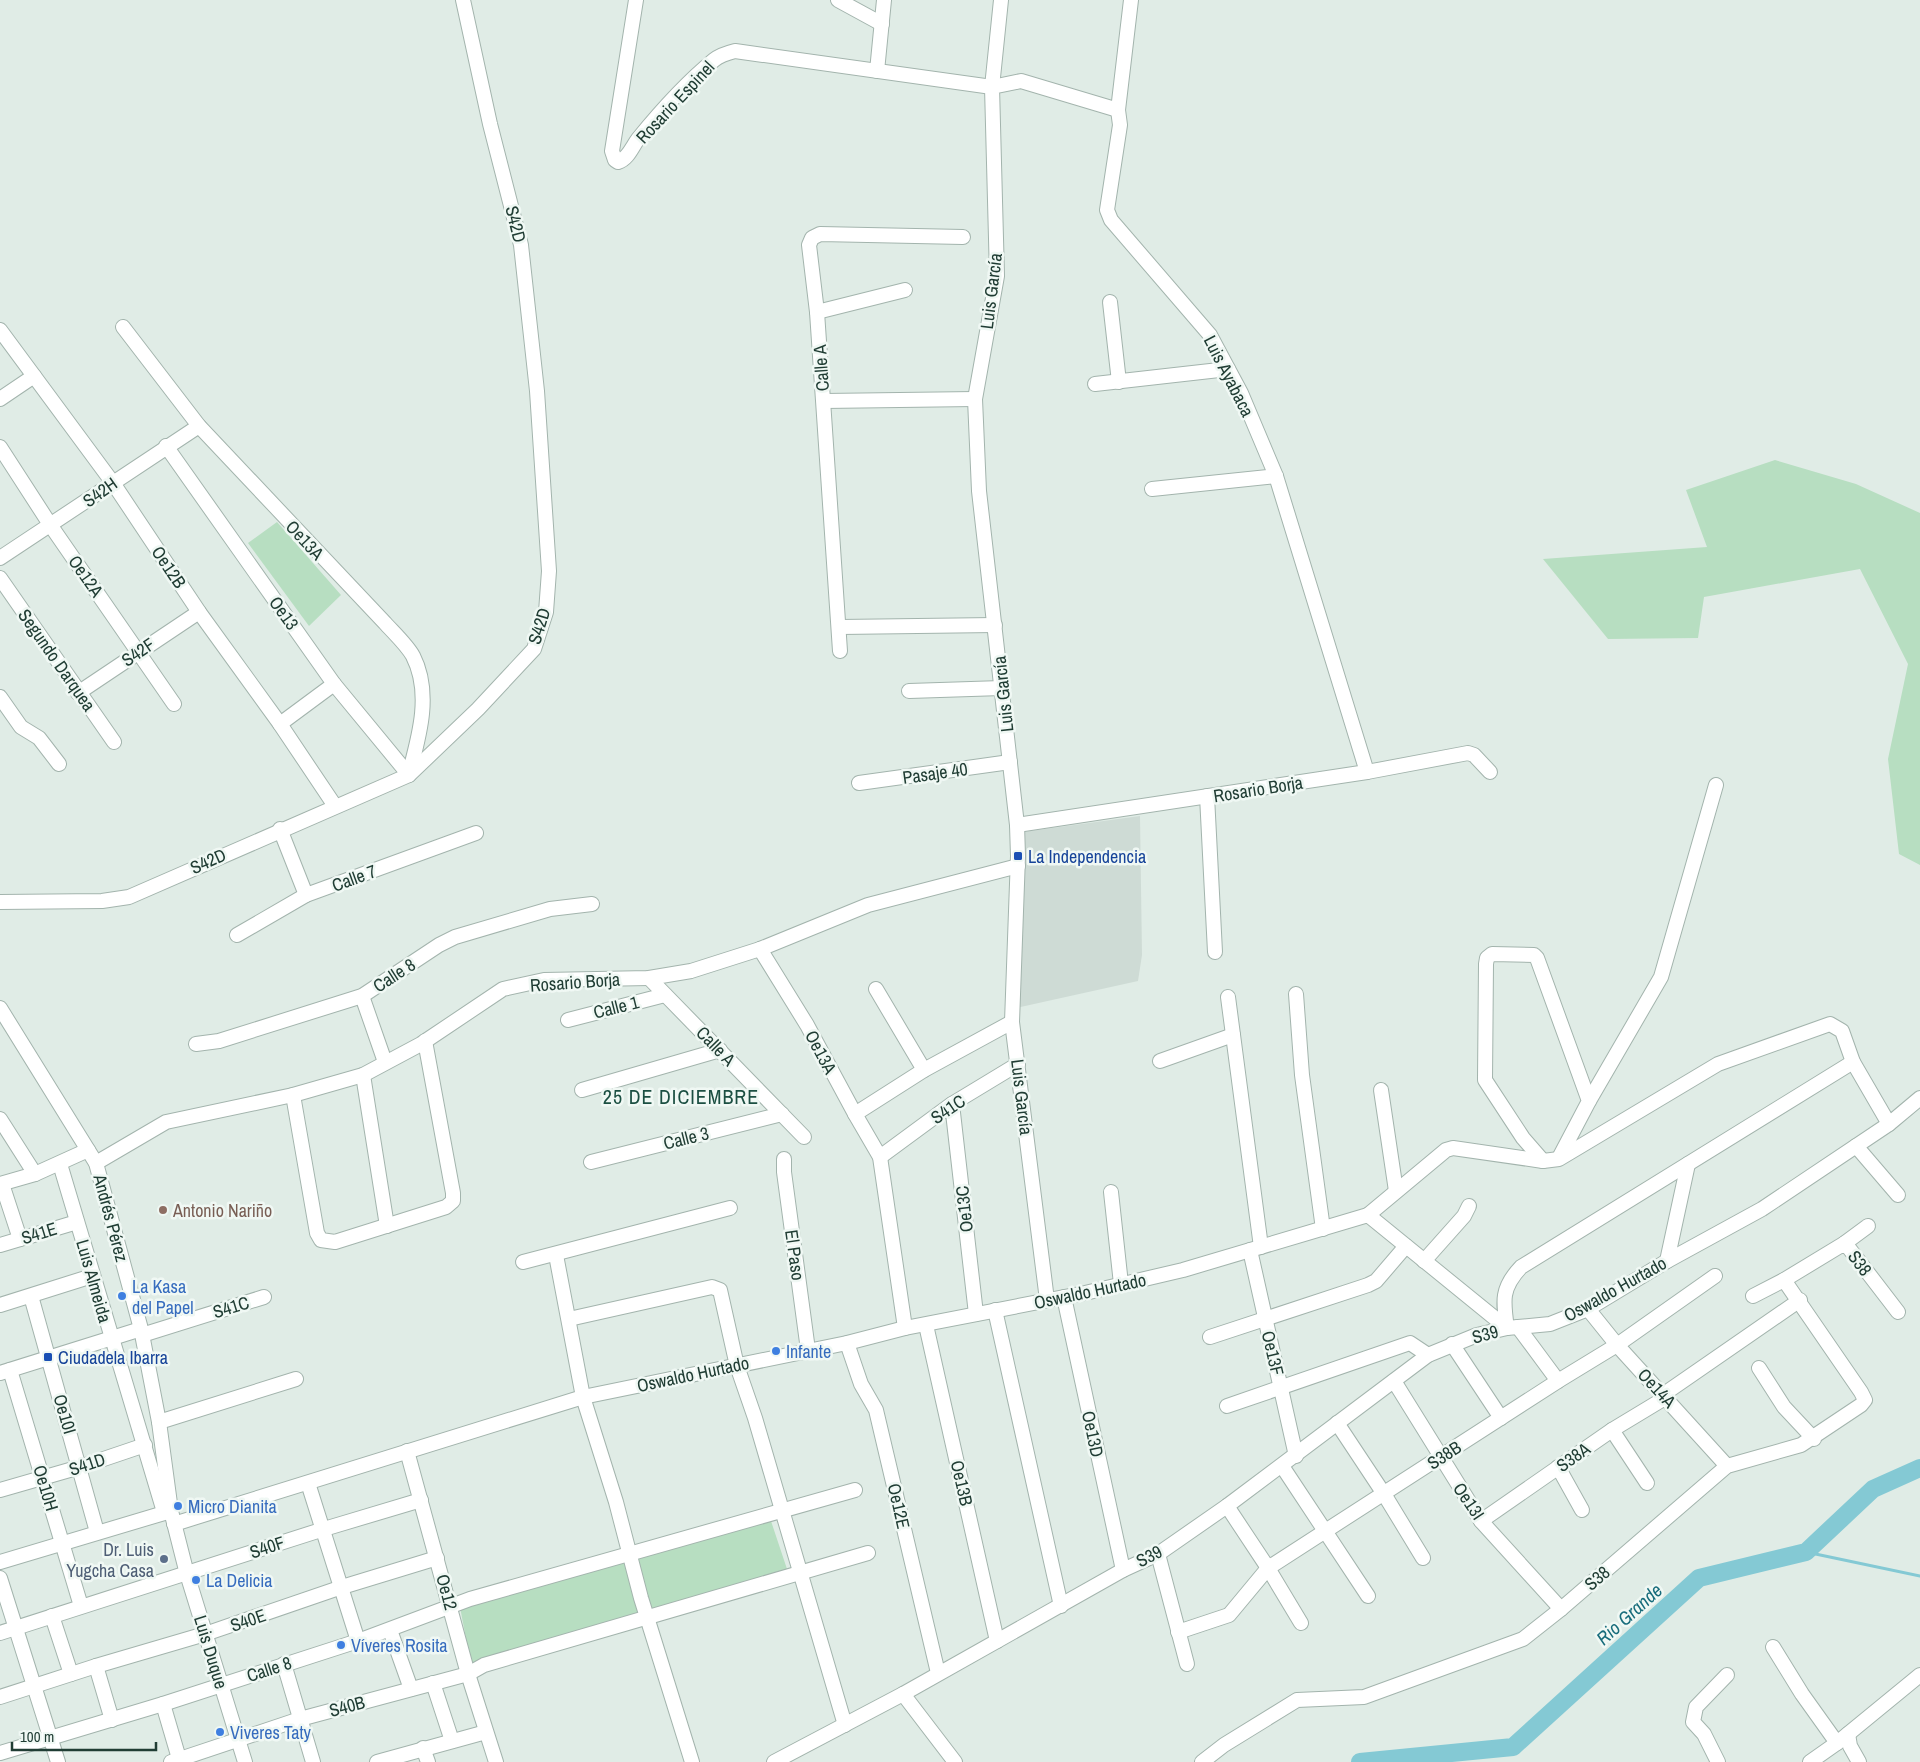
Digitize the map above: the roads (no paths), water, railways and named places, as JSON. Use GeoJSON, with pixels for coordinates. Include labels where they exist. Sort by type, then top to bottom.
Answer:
{"type":"FeatureCollection","features":[{"type":"Feature","properties":{"kind":"street","name":"S42D"},"geometry":{"type":"LineString","coordinates":[[0,902],[102,901],[129,897],[280,829],[408,775],[478,709],[534,649],[546,612],[549,571],[537,391],[521,245],[490,124],[463,0]]}},
{"type":"Feature","properties":{"kind":"street","name":"Rosario Espinel"},"geometry":{"type":"LineString","coordinates":[[636,0],[612,151],[615,160],[618,162],[625,158],[674,99],[714,59],[724,53],[735,51],[992,87]]}},
{"type":"Feature","properties":{"kind":"street"},"geometry":{"type":"LineString","coordinates":[[838,0],[882,24]]}},
{"type":"Feature","properties":{"kind":"street"},"geometry":{"type":"LineString","coordinates":[[877,71],[884,0]]}},
{"type":"Feature","properties":{"kind":"street","name":"Luis García"},"geometry":{"type":"LineString","coordinates":[[1001,0],[992,87],[996,276],[975,399],[979,491],[1017,825],[1018,866],[1012,1022],[1047,1300]]}},
{"type":"Feature","properties":{"kind":"street","name":"Luis Ayabaca"},"geometry":{"type":"LineString","coordinates":[[1131,0],[1118,110],[1120,125],[1107,210],[1111,220],[1210,335],[1228,369],[1276,476],[1367,772]]}},
{"type":"Feature","properties":{"kind":"street"},"geometry":{"type":"LineString","coordinates":[[992,87],[1021,81],[1118,110]]}},
{"type":"Feature","properties":{"kind":"street","name":"Calle A"},"geometry":{"type":"LineString","coordinates":[[840,651],[840,627],[824,401],[817,312],[809,245],[812,238],[818,234],[963,237]]}},
{"type":"Feature","properties":{"kind":"street"},"geometry":{"type":"LineString","coordinates":[[817,312],[905,290]]}},
{"type":"Feature","properties":{"kind":"street"},"geometry":{"type":"LineString","coordinates":[[1110,302],[1119,382]]}},
{"type":"Feature","properties":{"kind":"street","name":"Oe13A"},"geometry":{"type":"LineString","coordinates":[[123,327],[199,426],[385,623],[413,656],[424,696],[420,726],[408,775]]}},
{"type":"Feature","properties":{"kind":"street","name":"Oe12B"},"geometry":{"type":"LineString","coordinates":[[0,330],[113,483],[199,612],[280,724],[335,806]]}},
{"type":"Feature","properties":{"kind":"street"},"geometry":{"type":"LineString","coordinates":[[1095,384],[1228,369]]}},
{"type":"Feature","properties":{"kind":"street"},"geometry":{"type":"LineString","coordinates":[[0,400],[34,376]]}},
{"type":"Feature","properties":{"kind":"street"},"geometry":{"type":"LineString","coordinates":[[824,401],[975,399]]}},
{"type":"Feature","properties":{"kind":"street","name":"S42H"},"geometry":{"type":"LineString","coordinates":[[0,558],[51,526],[166,446],[199,426]]}},
{"type":"Feature","properties":{"kind":"street","name":"Oe13"},"geometry":{"type":"LineString","coordinates":[[166,446],[334,684],[408,775]]}},
{"type":"Feature","properties":{"kind":"street","name":"Oe12A"},"geometry":{"type":"LineString","coordinates":[[0,447],[51,526],[174,704]]}},
{"type":"Feature","properties":{"kind":"street"},"geometry":{"type":"LineString","coordinates":[[1152,489],[1276,476]]}},
{"type":"Feature","properties":{"kind":"street","name":"Segundo Darquea"},"geometry":{"type":"LineString","coordinates":[[0,578],[78,693],[114,742]]}},
{"type":"Feature","properties":{"kind":"street","name":"S42F"},"geometry":{"type":"LineString","coordinates":[[78,693],[199,612]]}},
{"type":"Feature","properties":{"kind":"street"},"geometry":{"type":"LineString","coordinates":[[840,627],[995,625]]}},
{"type":"Feature","properties":{"kind":"street"},"geometry":{"type":"LineString","coordinates":[[280,724],[334,684]]}},
{"type":"Feature","properties":{"kind":"street"},"geometry":{"type":"LineString","coordinates":[[909,692],[1002,688]]}},
{"type":"Feature","properties":{"kind":"street"},"geometry":{"type":"LineString","coordinates":[[0,697],[21,727],[39,738],[59,764]]}},
{"type":"Feature","properties":{"kind":"street","name":"Rosario Borja"},"geometry":{"type":"LineString","coordinates":[[1017,825],[1367,772],[1468,753],[1474,755],[1490,772]]}},
{"type":"Feature","properties":{"kind":"street","name":"Pasaje 40"},"geometry":{"type":"LineString","coordinates":[[859,783],[1010,762]]}},
{"type":"Feature","properties":{"kind":"street"},"geometry":{"type":"LineString","coordinates":[[1559,1159],[1589,1101],[1661,977],[1716,785]]}},
{"type":"Feature","properties":{"kind":"street"},"geometry":{"type":"LineString","coordinates":[[1207,796],[1215,952]]}},
{"type":"Feature","properties":{"kind":"street"},"geometry":{"type":"LineString","coordinates":[[280,829],[306,895]]}},
{"type":"Feature","properties":{"kind":"street","name":"Calle 7"},"geometry":{"type":"LineString","coordinates":[[237,935],[306,895],[476,833]]}},
{"type":"Feature","properties":{"kind":"street","name":"Rosario Borja"},"geometry":{"type":"LineString","coordinates":[[96,1163],[166,1122],[293,1095],[363,1075],[425,1041],[503,989],[544,980],[648,978],[690,971],[760,949],[868,905],[1018,866]]}},
{"type":"Feature","properties":{"kind":"street","name":"Calle 8"},"geometry":{"type":"LineString","coordinates":[[196,1044],[219,1041],[362,996],[439,945],[455,937],[550,908],[592,904]]}},
{"type":"Feature","properties":{"kind":"street","name":"Oe13A"},"geometry":{"type":"LineString","coordinates":[[760,949],[807,1025],[880,1157]]}},
{"type":"Feature","properties":{"kind":"street"},"geometry":{"type":"LineString","coordinates":[[1543,1161],[1523,1138],[1486,1080],[1486,964],[1487,958],[1492,954],[1534,956],[1537,958],[1589,1101]]}},
{"type":"Feature","properties":{"kind":"street","name":"Calle A"},"geometry":{"type":"LineString","coordinates":[[648,978],[804,1137]]}},
{"type":"Feature","properties":{"kind":"street"},"geometry":{"type":"LineString","coordinates":[[876,989],[924,1070]]}},
{"type":"Feature","properties":{"kind":"street"},"geometry":{"type":"LineString","coordinates":[[1296,994],[1302,1075],[1323,1229]]}},
{"type":"Feature","properties":{"kind":"street","name":"Calle 1"},"geometry":{"type":"LineString","coordinates":[[568,1020],[665,995]]}},
{"type":"Feature","properties":{"kind":"street"},"geometry":{"type":"LineString","coordinates":[[362,996],[385,1062]]}},
{"type":"Feature","properties":{"kind":"street","name":"Oe13F"},"geometry":{"type":"LineString","coordinates":[[1228,997],[1255,1249],[1265,1318],[1296,1456]]}},
{"type":"Feature","properties":{"kind":"street","name":"Andrés Pérez"},"geometry":{"type":"LineString","coordinates":[[2,1016],[96,1163],[141,1332],[159,1422],[170,1516]]}},
{"type":"Feature","properties":{"kind":"street"},"geometry":{"type":"LineString","coordinates":[[855,1114],[924,1070],[1012,1022]]}},
{"type":"Feature","properties":{"kind":"street"},"geometry":{"type":"LineString","coordinates":[[1558,1381],[1513,1328],[1424,1261],[1368,1215],[1446,1150],[1453,1148],[1543,1161],[1559,1159],[1718,1064],[1830,1024],[1842,1030],[1853,1062],[1889,1124]]}},
{"type":"Feature","properties":{"kind":"street"},"geometry":{"type":"LineString","coordinates":[[1160,1061],[1233,1035]]}},
{"type":"Feature","properties":{"kind":"street"},"geometry":{"type":"LineString","coordinates":[[293,1095],[317,1233],[321,1240],[335,1242],[446,1207],[452,1201],[425,1041]]}},
{"type":"Feature","properties":{"kind":"street"},"geometry":{"type":"LineString","coordinates":[[582,1090],[720,1050]]}},
{"type":"Feature","properties":{"kind":"street"},"geometry":{"type":"LineString","coordinates":[[1513,1328],[1504,1304],[1506,1286],[1521,1267],[1853,1062]]}},
{"type":"Feature","properties":{"kind":"street","name":"S41C"},"geometry":{"type":"LineString","coordinates":[[880,1157],[952,1104],[1018,1064]]}},
{"type":"Feature","properties":{"kind":"street"},"geometry":{"type":"LineString","coordinates":[[363,1075],[387,1226]]}},
{"type":"Feature","properties":{"kind":"street"},"geometry":{"type":"LineString","coordinates":[[1381,1090],[1396,1192]]}},
{"type":"Feature","properties":{"kind":"street","name":"Oswaldo Hurtado"},"geometry":{"type":"LineString","coordinates":[[1513,1328],[1550,1324],[1588,1309],[1667,1261],[1762,1209],[1889,1124],[1920,1098]]}},
{"type":"Feature","properties":{"kind":"street","name":"Oe13C"},"geometry":{"type":"LineString","coordinates":[[952,1104],[976,1314]]}},
{"type":"Feature","properties":{"kind":"street","name":"Calle 3"},"geometry":{"type":"LineString","coordinates":[[590,1162],[782,1114]]}},
{"type":"Feature","properties":{"kind":"street"},"geometry":{"type":"LineString","coordinates":[[0,1119],[35,1174]]}},
{"type":"Feature","properties":{"kind":"street"},"geometry":{"type":"LineString","coordinates":[[1856,1146],[1898,1195]]}},
{"type":"Feature","properties":{"kind":"street"},"geometry":{"type":"LineString","coordinates":[[20,1239],[1,1184],[35,1174],[88,1150]]}},
{"type":"Feature","properties":{"kind":"street"},"geometry":{"type":"LineString","coordinates":[[880,1157],[905,1328]]}},
{"type":"Feature","properties":{"kind":"street","name":"El Paso"},"geometry":{"type":"LineString","coordinates":[[784,1159],[784,1172],[808,1350]]}},
{"type":"Feature","properties":{"kind":"street","name":"Luis Almeida"},"geometry":{"type":"LineString","coordinates":[[60,1164],[111,1337],[145,1445],[170,1516]]}},
{"type":"Feature","properties":{"kind":"street"},"geometry":{"type":"LineString","coordinates":[[1667,1261],[1688,1164]]}},
{"type":"Feature","properties":{"kind":"street"},"geometry":{"type":"LineString","coordinates":[[1111,1192],[1121,1284]]}},
{"type":"Feature","properties":{"kind":"street"},"geometry":{"type":"LineString","coordinates":[[1424,1261],[1464,1216],[1469,1206]]}},
{"type":"Feature","properties":{"kind":"street"},"geometry":{"type":"LineString","coordinates":[[523,1262],[556,1255],[730,1208]]}},
{"type":"Feature","properties":{"kind":"street","name":"Oswaldo Hurtado"},"geometry":{"type":"LineString","coordinates":[[0,1562],[97,1532],[308,1483],[583,1397],[847,1343],[905,1328],[1064,1298],[1183,1270],[1368,1215]]}},
{"type":"Feature","properties":{"kind":"street","name":"S41E"},"geometry":{"type":"LineString","coordinates":[[0,1245],[77,1222]]}},
{"type":"Feature","properties":{"kind":"street"},"geometry":{"type":"LineString","coordinates":[[1845,1243],[1868,1226]]}},
{"type":"Feature","properties":{"kind":"street","name":"S38"},"geometry":{"type":"LineString","coordinates":[[1202,1762],[1224,1745],[1297,1700],[1364,1697],[1517,1642],[1561,1610],[1727,1466],[1801,1445],[1814,1439],[1865,1400],[1800,1300],[1784,1280],[1845,1243],[1898,1312]]}},
{"type":"Feature","properties":{"kind":"street"},"geometry":{"type":"LineString","coordinates":[[1210,1337],[1376,1281],[1406,1246]]}},
{"type":"Feature","properties":{"kind":"street"},"geometry":{"type":"LineString","coordinates":[[556,1255],[583,1397],[616,1502],[647,1617],[692,1762]]}},
{"type":"Feature","properties":{"kind":"street"},"geometry":{"type":"LineString","coordinates":[[0,1305],[92,1276]]}},
{"type":"Feature","properties":{"kind":"street","name":"S38B"},"geometry":{"type":"LineString","coordinates":[[1178,1632],[1233,1612],[1268,1568],[1617,1345],[1715,1276]]}},
{"type":"Feature","properties":{"kind":"street"},"geometry":{"type":"LineString","coordinates":[[1753,1296],[1784,1280]]}},
{"type":"Feature","properties":{"kind":"street"},"geometry":{"type":"LineString","coordinates":[[569,1319],[712,1287],[720,1290],[736,1366],[782,1511],[845,1725]]}},
{"type":"Feature","properties":{"kind":"street","name":"Oe10I"},"geometry":{"type":"LineString","coordinates":[[31,1296],[97,1532]]}},
{"type":"Feature","properties":{"kind":"street","name":"S41C"},"geometry":{"type":"LineString","coordinates":[[5,1371],[111,1337],[141,1332],[264,1297]]}},
{"type":"Feature","properties":{"kind":"street","name":"Oe13D"},"geometry":{"type":"LineString","coordinates":[[1064,1298],[1122,1570]]}},
{"type":"Feature","properties":{"kind":"street"},"geometry":{"type":"LineString","coordinates":[[1664,1394],[1800,1300]]}},
{"type":"Feature","properties":{"kind":"street","name":"Oe14A"},"geometry":{"type":"LineString","coordinates":[[1588,1309],[1617,1345],[1664,1394],[1727,1466]]}},
{"type":"Feature","properties":{"kind":"street"},"geometry":{"type":"LineString","coordinates":[[995,1310],[1061,1606]]}},
{"type":"Feature","properties":{"kind":"street","name":"Oe13B"},"geometry":{"type":"LineString","coordinates":[[926,1325],[997,1641]]}},
{"type":"Feature","properties":{"kind":"street","name":"S39"},"geometry":{"type":"LineString","coordinates":[[774,1762],[903,1694],[1122,1570],[1158,1554],[1296,1456],[1428,1355],[1477,1335],[1513,1328]]}},
{"type":"Feature","properties":{"kind":"street","name":"Oe12E"},"geometry":{"type":"LineString","coordinates":[[847,1343],[860,1384],[876,1410],[938,1673]]}},
{"type":"Feature","properties":{"kind":"street"},"geometry":{"type":"LineString","coordinates":[[1226,1406],[1410,1343],[1428,1355]]}},
{"type":"Feature","properties":{"kind":"street"},"geometry":{"type":"LineString","coordinates":[[1452,1344],[1501,1418]]}},
{"type":"Feature","properties":{"kind":"street"},"geometry":{"type":"LineString","coordinates":[[1758,1368],[1784,1407],[1814,1439]]}},
{"type":"Feature","properties":{"kind":"street","name":"Oe10H"},"geometry":{"type":"LineString","coordinates":[[5,1371],[43,1478],[81,1606]]}},
{"type":"Feature","properties":{"kind":"street"},"geometry":{"type":"LineString","coordinates":[[159,1422],[296,1379]]}},
{"type":"Feature","properties":{"kind":"street","name":"Oe13I"},"geometry":{"type":"LineString","coordinates":[[1394,1381],[1481,1521],[1561,1610]]}},
{"type":"Feature","properties":{"kind":"street","name":"S38A"},"geometry":{"type":"LineString","coordinates":[[1481,1521],[1612,1430],[1660,1402],[1664,1394]]}},
{"type":"Feature","properties":{"kind":"street"},"geometry":{"type":"LineString","coordinates":[[1336,1424],[1384,1494],[1423,1558]]}},
{"type":"Feature","properties":{"kind":"street"},"geometry":{"type":"LineString","coordinates":[[1612,1430],[1647,1483]]}},
{"type":"Feature","properties":{"kind":"street","name":"S41D"},"geometry":{"type":"LineString","coordinates":[[0,1490],[80,1467],[145,1445]]}},
{"type":"Feature","properties":{"kind":"street","name":"Oe12"},"geometry":{"type":"LineString","coordinates":[[407,1451],[468,1674],[496,1762]]}},
{"type":"Feature","properties":{"kind":"street"},"geometry":{"type":"LineString","coordinates":[[1282,1466],[1368,1596]]}},
{"type":"Feature","properties":{"kind":"street"},"geometry":{"type":"LineString","coordinates":[[1558,1467],[1582,1510]]}},
{"type":"Feature","properties":{"kind":"street"},"geometry":{"type":"LineString","coordinates":[[308,1483],[358,1641]]}},
{"type":"Feature","properties":{"kind":"street","name":"Calle 8"},"geometry":{"type":"LineString","coordinates":[[0,1753],[112,1720],[358,1641],[451,1608],[470,1599],[855,1490]]}},
{"type":"Feature","properties":{"kind":"street","name":"S40F"},"geometry":{"type":"LineString","coordinates":[[0,1633],[324,1529],[421,1500]]}},
{"type":"Feature","properties":{"kind":"street"},"geometry":{"type":"LineString","coordinates":[[1227,1506],[1268,1568],[1301,1623]]}},
{"type":"Feature","properties":{"kind":"street","name":"Luis Duque"},"geometry":{"type":"LineString","coordinates":[[170,1516],[245,1762]]}},
{"type":"Feature","properties":{"kind":"street","name":"S40B"},"geometry":{"type":"LineString","coordinates":[[177,1761],[300,1719],[468,1674],[484,1664],[868,1553]]}},
{"type":"Feature","properties":{"kind":"street"},"geometry":{"type":"LineString","coordinates":[[1158,1554],[1187,1664]]}},
{"type":"Feature","properties":{"kind":"street","name":"S40E"},"geometry":{"type":"LineString","coordinates":[[0,1697],[205,1634],[342,1587],[437,1558]]}},
{"type":"Feature","properties":{"kind":"street"},"geometry":{"type":"LineString","coordinates":[[0,1578],[58,1762]]}},
{"type":"Feature","properties":{"kind":"street"},"geometry":{"type":"LineString","coordinates":[[52,1616],[71,1674]]}},
{"type":"Feature","properties":{"kind":"street"},"geometry":{"type":"LineString","coordinates":[[390,1630],[411,1689]]}},
{"type":"Feature","properties":{"kind":"street"},"geometry":{"type":"LineString","coordinates":[[1772,1647],[1802,1694],[1837,1743]]}},
{"type":"Feature","properties":{"kind":"street"},"geometry":{"type":"LineString","coordinates":[[284,1664],[313,1762]]}},
{"type":"Feature","properties":{"kind":"street"},"geometry":{"type":"LineString","coordinates":[[96,1666],[112,1720]]}},
{"type":"Feature","properties":{"kind":"street"},"geometry":{"type":"LineString","coordinates":[[1718,1762],[1704,1734],[1693,1722],[1696,1707],[1727,1675]]}},
{"type":"Feature","properties":{"kind":"street"},"geometry":{"type":"LineString","coordinates":[[1810,1762],[1837,1743],[1920,1675]]}},
{"type":"Feature","properties":{"kind":"street"},"geometry":{"type":"LineString","coordinates":[[433,1683],[452,1741]]}},
{"type":"Feature","properties":{"kind":"street"},"geometry":{"type":"LineString","coordinates":[[903,1694],[955,1762]]}},
{"type":"Feature","properties":{"kind":"street"},"geometry":{"type":"LineString","coordinates":[[162,1704],[177,1761]]}},
{"type":"Feature","properties":{"kind":"street"},"geometry":{"type":"LineString","coordinates":[[377,1762],[486,1732]]}},
{"type":"Feature","properties":{"kind":"street"},"geometry":{"type":"LineString","coordinates":[[1848,1734],[1850,1746],[1859,1762]]}},
{"type":"Feature","properties":{"kind":"street"},"geometry":{"type":"LineString","coordinates":[[423,1748],[428,1762]]}},
{"type":"Feature","properties":{"kind":"waterway","name":"Rio Grande"},"geometry":{"type":"LineString","coordinates":[[1360,1762],[1513,1747],[1699,1578],[1806,1552],[1873,1489],[1920,1468]]}},
{"type":"Feature","properties":{"kind":"waterway"},"geometry":{"type":"LineString","coordinates":[[1806,1552],[1920,1576]]}},
{"type":"Feature","properties":{"kind":"place","name":"La Independencia"},"geometry":{"type":"Point","coordinates":[1018,856]}},
{"type":"Feature","properties":{"kind":"place","name":"Antonio Nariño"},"geometry":{"type":"Point","coordinates":[163,1210]}},
{"type":"Feature","properties":{"kind":"place","name":"La Kasa del Papel"},"geometry":{"type":"Point","coordinates":[122,1296]}},
{"type":"Feature","properties":{"kind":"place","name":"Infante"},"geometry":{"type":"Point","coordinates":[776,1351]}},
{"type":"Feature","properties":{"kind":"place","name":"Ciudadela Ibarra"},"geometry":{"type":"Point","coordinates":[48,1357]}},
{"type":"Feature","properties":{"kind":"place","name":"Micro Dianita"},"geometry":{"type":"Point","coordinates":[178,1506]}},
{"type":"Feature","properties":{"kind":"place","name":"Dr. Luis Yugcha Casa"},"geometry":{"type":"Point","coordinates":[164,1559]}},
{"type":"Feature","properties":{"kind":"place","name":"La Delicia"},"geometry":{"type":"Point","coordinates":[196,1580]}},
{"type":"Feature","properties":{"kind":"place","name":"Víveres Rosita"},"geometry":{"type":"Point","coordinates":[341,1645]}},
{"type":"Feature","properties":{"kind":"place","name":"Viveres Taty"},"geometry":{"type":"Point","coordinates":[220,1732]}},
{"type":"Feature","properties":{"kind":"district","name":"25 DE DICIEMBRE"},"geometry":{"type":"Point","coordinates":[681,1096]}}]}
